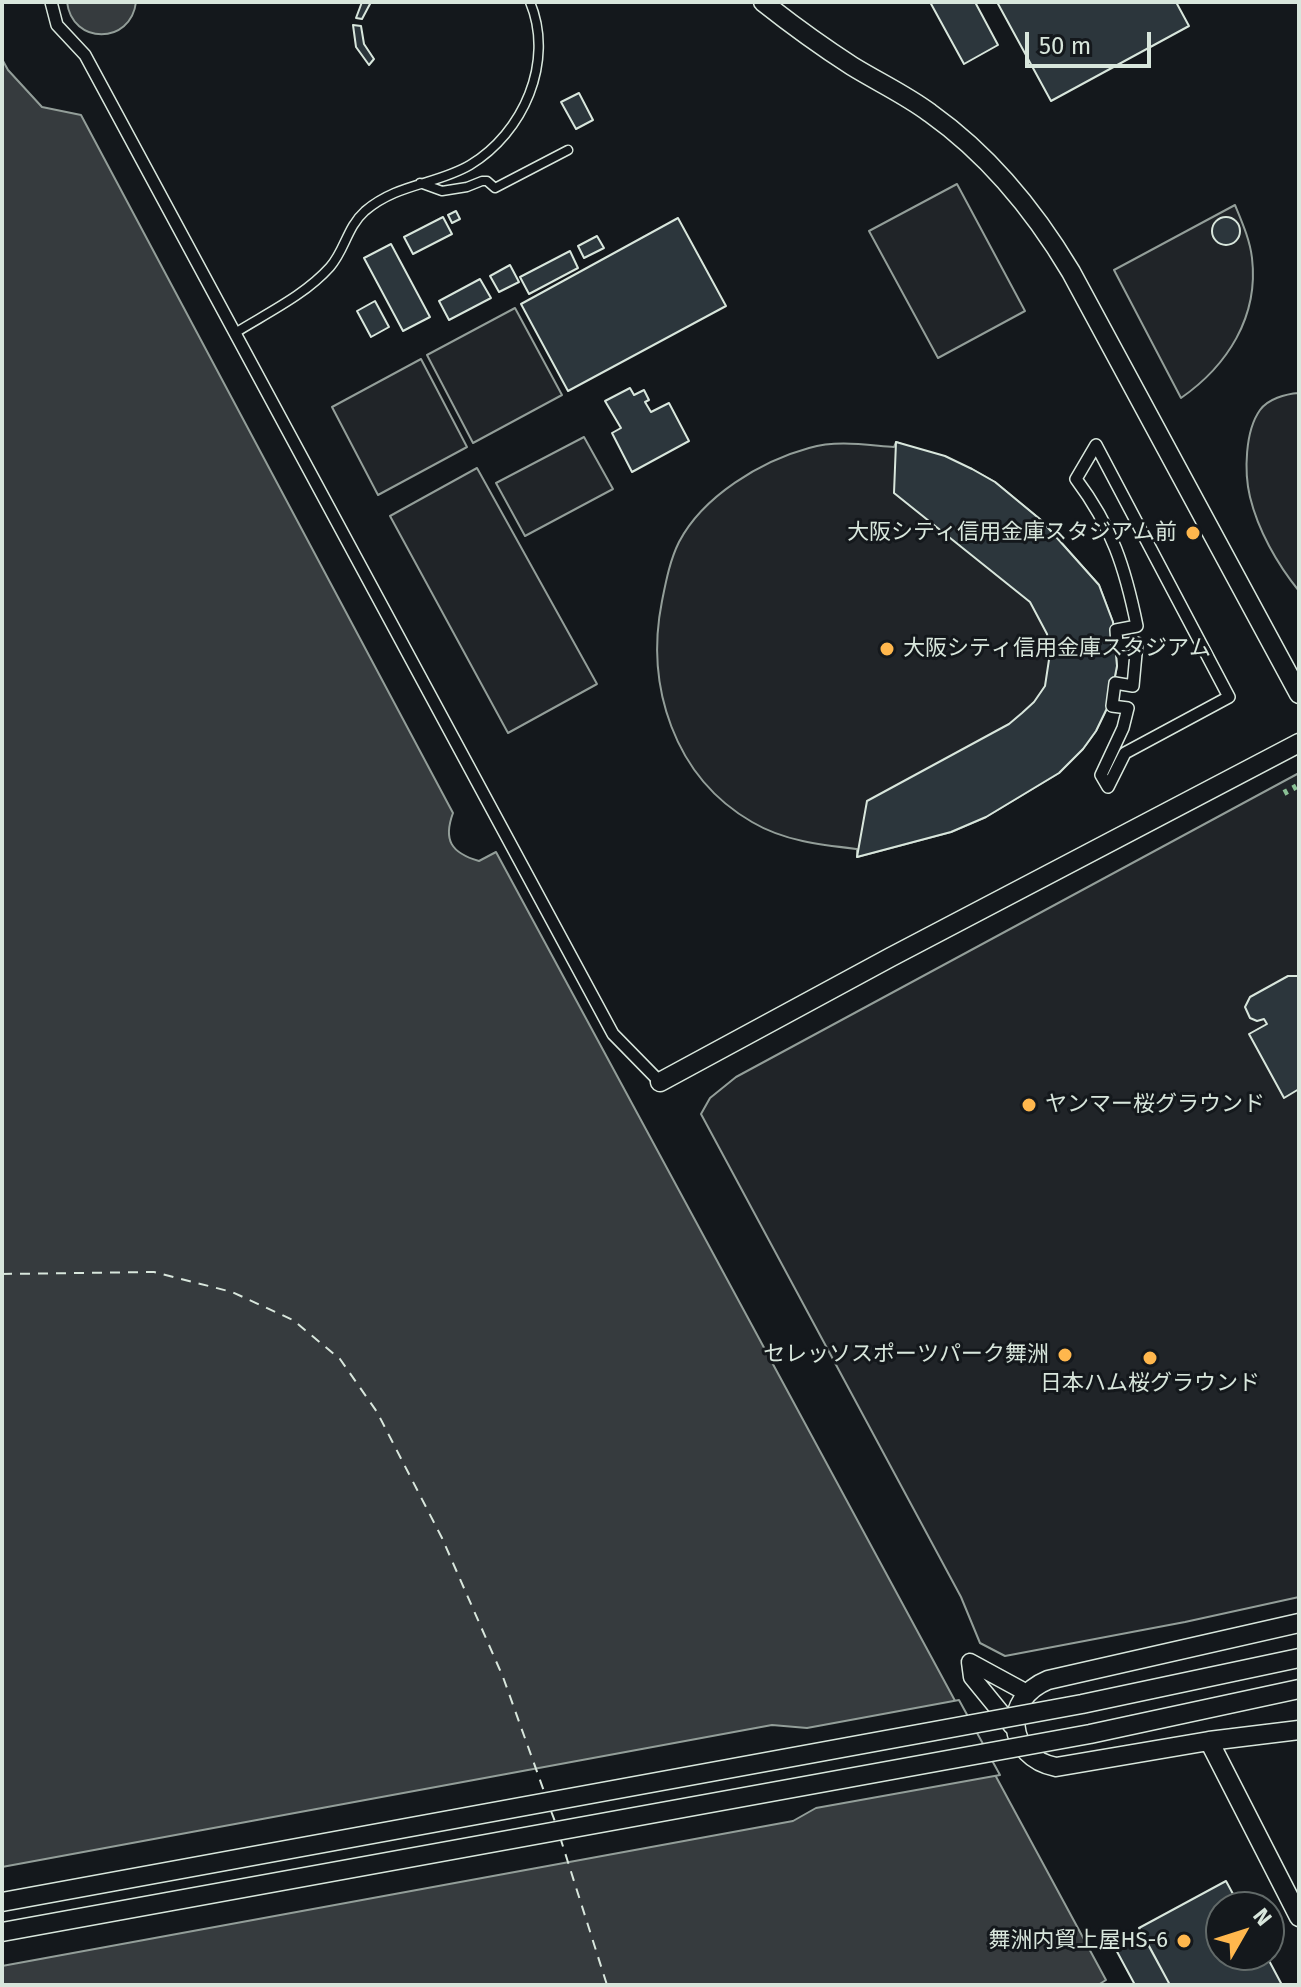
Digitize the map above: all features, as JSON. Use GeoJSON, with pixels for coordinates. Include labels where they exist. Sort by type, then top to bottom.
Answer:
{"type":"FeatureCollection","features":[{"type":"Feature","properties":{"kind":"street"},"geometry":{"type":"LineString","coordinates":[[51,2],[57,25],[85,55],[613,1034],[660,1082],[1299,743]]}},
{"type":"Feature","properties":{"kind":"street"},"geometry":{"type":"LineString","coordinates":[[763,2],[816,43],[929,111],[999,172],[1044,227],[1299,694]]}},
{"type":"Feature","properties":{"kind":"street"},"geometry":{"type":"LineString","coordinates":[[1096,445],[1229,697],[1125,753],[1108,787],[1101,775],[1123,728],[1128,708],[1112,706],[1115,683],[1133,686],[1137,643],[1117,645],[1116,630],[1137,628],[1128,585],[1113,540],[1098,509],[1076,479],[1096,445]]}},
{"type":"Feature","properties":{"kind":"street"},"geometry":{"type":"LineString","coordinates":[[1016,1731],[1017,1709],[1027,1693],[1048,1680],[1299,1623]]}},
{"type":"Feature","properties":{"kind":"street"},"geometry":{"type":"LineString","coordinates":[[2,1902],[1082,1704],[1299,1658]]}},
{"type":"Feature","properties":{"kind":"street"},"geometry":{"type":"LineString","coordinates":[[1027,1693],[970,1662],[972,1677],[1016,1731],[1023,1749],[1046,1765],[1056,1767],[1209,1741],[1299,1730]]}},
{"type":"Feature","properties":{"kind":"street"},"geometry":{"type":"LineString","coordinates":[[2,1932],[1090,1734],[1299,1689]]}},
{"type":"Feature","properties":{"kind":"street"},"geometry":{"type":"LineString","coordinates":[[1209,1741],[1299,1917]]}},
{"type":"Feature","properties":{"kind":"lane"},"geometry":{"type":"LineString","coordinates":[[235,333],[304,290],[329,269],[363,212],[386,197],[420,182],[468,166],[511,130],[525,106],[539,45],[530,2]]}},
{"type":"Feature","properties":{"kind":"lane"},"geometry":{"type":"LineString","coordinates":[[420,182],[442,191],[487,181],[495,188],[568,150]]}},
{"type":"Feature","properties":{"kind":"shaded area"},"geometry":{"type":"Polygon","coordinates":[[[67,2],[136,2],[132,16],[124,26],[102,34],[79,26],[71,16],[67,2]]]}},
{"type":"Feature","properties":{"kind":"shaded area"},"geometry":{"type":"Polygon","coordinates":[[[2,59],[8,70],[42,107],[81,115],[453,813],[449,831],[452,844],[462,854],[479,861],[496,852],[1106,1980],[1098,1985],[2,1985],[2,59]]]}},
{"type":"Feature","properties":{"kind":"shaded area"},"geometry":{"type":"Polygon","coordinates":[[[957,184],[1025,311],[938,358],[869,231],[957,184]]]}},
{"type":"Feature","properties":{"kind":"shaded area"},"geometry":{"type":"Polygon","coordinates":[[[1235,205],[1251,251],[1253,280],[1245,320],[1226,355],[1181,398],[1114,270],[1235,205]]]}},
{"type":"Feature","properties":{"kind":"shaded area"},"geometry":{"type":"Polygon","coordinates":[[[515,308],[562,395],[473,443],[427,355],[515,308]]]}},
{"type":"Feature","properties":{"kind":"shaded area"},"geometry":{"type":"Polygon","coordinates":[[[421,359],[467,447],[378,495],[332,407],[421,359]]]}},
{"type":"Feature","properties":{"kind":"shaded area"},"geometry":{"type":"Polygon","coordinates":[[[1299,393],[1299,591],[1283,570],[1258,522],[1250,497],[1247,464],[1251,429],[1260,410],[1277,398],[1299,393]]]}},
{"type":"Feature","properties":{"kind":"shaded area"},"geometry":{"type":"Polygon","coordinates":[[[584,437],[613,489],[525,536],[496,483],[584,437]]]}},
{"type":"Feature","properties":{"kind":"shaded area","name":"大阪シティ信用金庫スタジアム"},"geometry":{"type":"Polygon","coordinates":[[[896,442],[972,469],[995,482],[1041,520],[1099,585],[1113,622],[1117,666],[1110,702],[1096,731],[1059,773],[986,817],[951,832],[857,857],[857,849],[803,841],[777,834],[752,822],[725,803],[703,780],[685,755],[671,726],[662,696],[658,633],[665,586],[679,542],[718,495],[753,471],[809,448],[841,444],[894,447],[896,442]]]}},
{"type":"Feature","properties":{"kind":"shaded area"},"geometry":{"type":"Polygon","coordinates":[[[477,468],[597,684],[508,733],[390,516],[477,468]]]}},
{"type":"Feature","properties":{"kind":"shaded area","name":"セレッソスポーツパーク舞洲"},"geometry":{"type":"Polygon","coordinates":[[[1299,773],[1299,1597],[1005,1656],[980,1643],[961,1597],[701,1114],[710,1098],[736,1077],[1299,773]]]}},
{"type":"Feature","properties":{"kind":"pier"},"geometry":{"type":"Polygon","coordinates":[[[959,1700],[1000,1775],[816,1808],[793,1821],[2,1966],[2,1867],[772,1725],[807,1728],[959,1700]]]}},
{"type":"Feature","properties":{"kind":"building"},"geometry":{"type":"Polygon","coordinates":[[[362,2],[371,2],[362,19],[356,18],[362,2]]]}},
{"type":"Feature","properties":{"kind":"building"},"geometry":{"type":"Polygon","coordinates":[[[930,2],[975,2],[998,45],[964,64],[930,2]]]}},
{"type":"Feature","properties":{"kind":"building"},"geometry":{"type":"Polygon","coordinates":[[[997,2],[1176,2],[1189,26],[1051,101],[997,2]]]}},
{"type":"Feature","properties":{"kind":"building"},"geometry":{"type":"Polygon","coordinates":[[[353,25],[361,26],[364,44],[374,59],[369,65],[356,47],[353,25]]]}},
{"type":"Feature","properties":{"kind":"building"},"geometry":{"type":"Polygon","coordinates":[[[579,93],[593,120],[576,129],[561,102],[579,93]]]}},
{"type":"Feature","properties":{"kind":"building"},"geometry":{"type":"Polygon","coordinates":[[[456,211],[460,219],[452,223],[448,215],[456,211]]]}},
{"type":"Feature","properties":{"kind":"building"},"geometry":{"type":"Polygon","coordinates":[[[443,217],[452,234],[413,254],[404,237],[443,217]]]}},
{"type":"Feature","properties":{"kind":"building"},"geometry":{"type":"Polygon","coordinates":[[[1226,217],[1236,221],[1240,231],[1236,241],[1226,245],[1216,241],[1212,231],[1216,221],[1226,217]]]}},
{"type":"Feature","properties":{"kind":"building"},"geometry":{"type":"Polygon","coordinates":[[[678,218],[726,306],[568,391],[521,304],[678,218]]]}},
{"type":"Feature","properties":{"kind":"building"},"geometry":{"type":"Polygon","coordinates":[[[597,236],[604,248],[584,258],[578,246],[597,236]]]}},
{"type":"Feature","properties":{"kind":"building"},"geometry":{"type":"Polygon","coordinates":[[[391,244],[430,317],[403,331],[364,258],[391,244]]]}},
{"type":"Feature","properties":{"kind":"building"},"geometry":{"type":"Polygon","coordinates":[[[570,251],[578,268],[529,294],[520,277],[570,251]]]}},
{"type":"Feature","properties":{"kind":"building"},"geometry":{"type":"Polygon","coordinates":[[[510,265],[519,282],[499,292],[490,276],[510,265]]]}},
{"type":"Feature","properties":{"kind":"building"},"geometry":{"type":"Polygon","coordinates":[[[480,279],[491,298],[449,320],[439,301],[480,279]]]}},
{"type":"Feature","properties":{"kind":"building"},"geometry":{"type":"Polygon","coordinates":[[[375,301],[389,327],[371,337],[357,311],[375,301]]]}},
{"type":"Feature","properties":{"kind":"building"},"geometry":{"type":"Polygon","coordinates":[[[630,388],[634,395],[644,390],[649,400],[645,402],[651,412],[669,403],[689,441],[632,472],[612,433],[621,428],[605,401],[630,388]]]}},
{"type":"Feature","properties":{"kind":"building"},"geometry":{"type":"Polygon","coordinates":[[[896,442],[945,456],[972,469],[995,482],[1041,520],[1099,585],[1113,622],[1117,666],[1110,702],[1096,731],[1059,773],[986,817],[951,832],[857,857],[867,801],[1009,724],[1034,702],[1045,686],[1050,653],[1047,634],[1030,602],[894,493],[896,442]]]}},
{"type":"Feature","properties":{"kind":"building"},"geometry":{"type":"Polygon","coordinates":[[[1288,976],[1299,976],[1299,1089],[1284,1098],[1249,1034],[1267,1024],[1264,1019],[1257,1021],[1250,1018],[1245,1007],[1250,997],[1288,976]]]}},
{"type":"Feature","properties":{"kind":"building","name":"舞洲内貿上屋HS-6"},"geometry":{"type":"Polygon","coordinates":[[[1226,1881],[1231,1891],[1207,1891],[1226,1881]]]}},
{"type":"Feature","properties":{"kind":"building","name":"舞洲内貿上屋HS-6"},"geometry":{"type":"Polygon","coordinates":[[[1205,1892],[1205,1971],[1275,1971],[1282,1985],[1170,1985],[1139,1928],[1205,1892]]]}},
{"type":"Feature","properties":{"kind":"building"},"geometry":{"type":"Polygon","coordinates":[[[1141,1931],[1170,1985],[1135,1985],[1114,1946],[1141,1931]]]}},
{"type":"Feature","properties":{"kind":"ferry route"},"geometry":{"type":"LineString","coordinates":[[2,1274],[154,1272],[232,1292],[293,1320],[340,1359],[377,1412],[442,1538],[503,1677],[545,1794]]}},
{"type":"Feature","properties":{"kind":"ferry route"},"geometry":{"type":"LineString","coordinates":[[551,1811],[556,1824]]}},
{"type":"Feature","properties":{"kind":"ferry route"},"geometry":{"type":"LineString","coordinates":[[560,1837],[607,1985]]}},
{"type":"Feature","properties":{"kind":"hedge"},"geometry":{"type":"LineString","coordinates":[[1284,793],[1299,785]]}},
{"type":"Feature","properties":{"kind":"place","name":"大阪シティ信用金庫スタジアム前"},"geometry":{"type":"Point","coordinates":[1193,533]}},
{"type":"Feature","properties":{"kind":"place","name":"大阪シティ信用金庫スタジアム"},"geometry":{"type":"Point","coordinates":[887,649]}},
{"type":"Feature","properties":{"kind":"place","name":"ヤンマー桜グラウンド"},"geometry":{"type":"Point","coordinates":[1029,1105]}},
{"type":"Feature","properties":{"kind":"place","name":"セレッソスポーツパーク舞洲"},"geometry":{"type":"Point","coordinates":[1065,1355]}},
{"type":"Feature","properties":{"kind":"place","name":"日本ハム桜グラウンド"},"geometry":{"type":"Point","coordinates":[1150,1358]}},
{"type":"Feature","properties":{"kind":"place","name":"舞洲内貿上屋HS-6"},"geometry":{"type":"Point","coordinates":[1184,1941]}}]}
